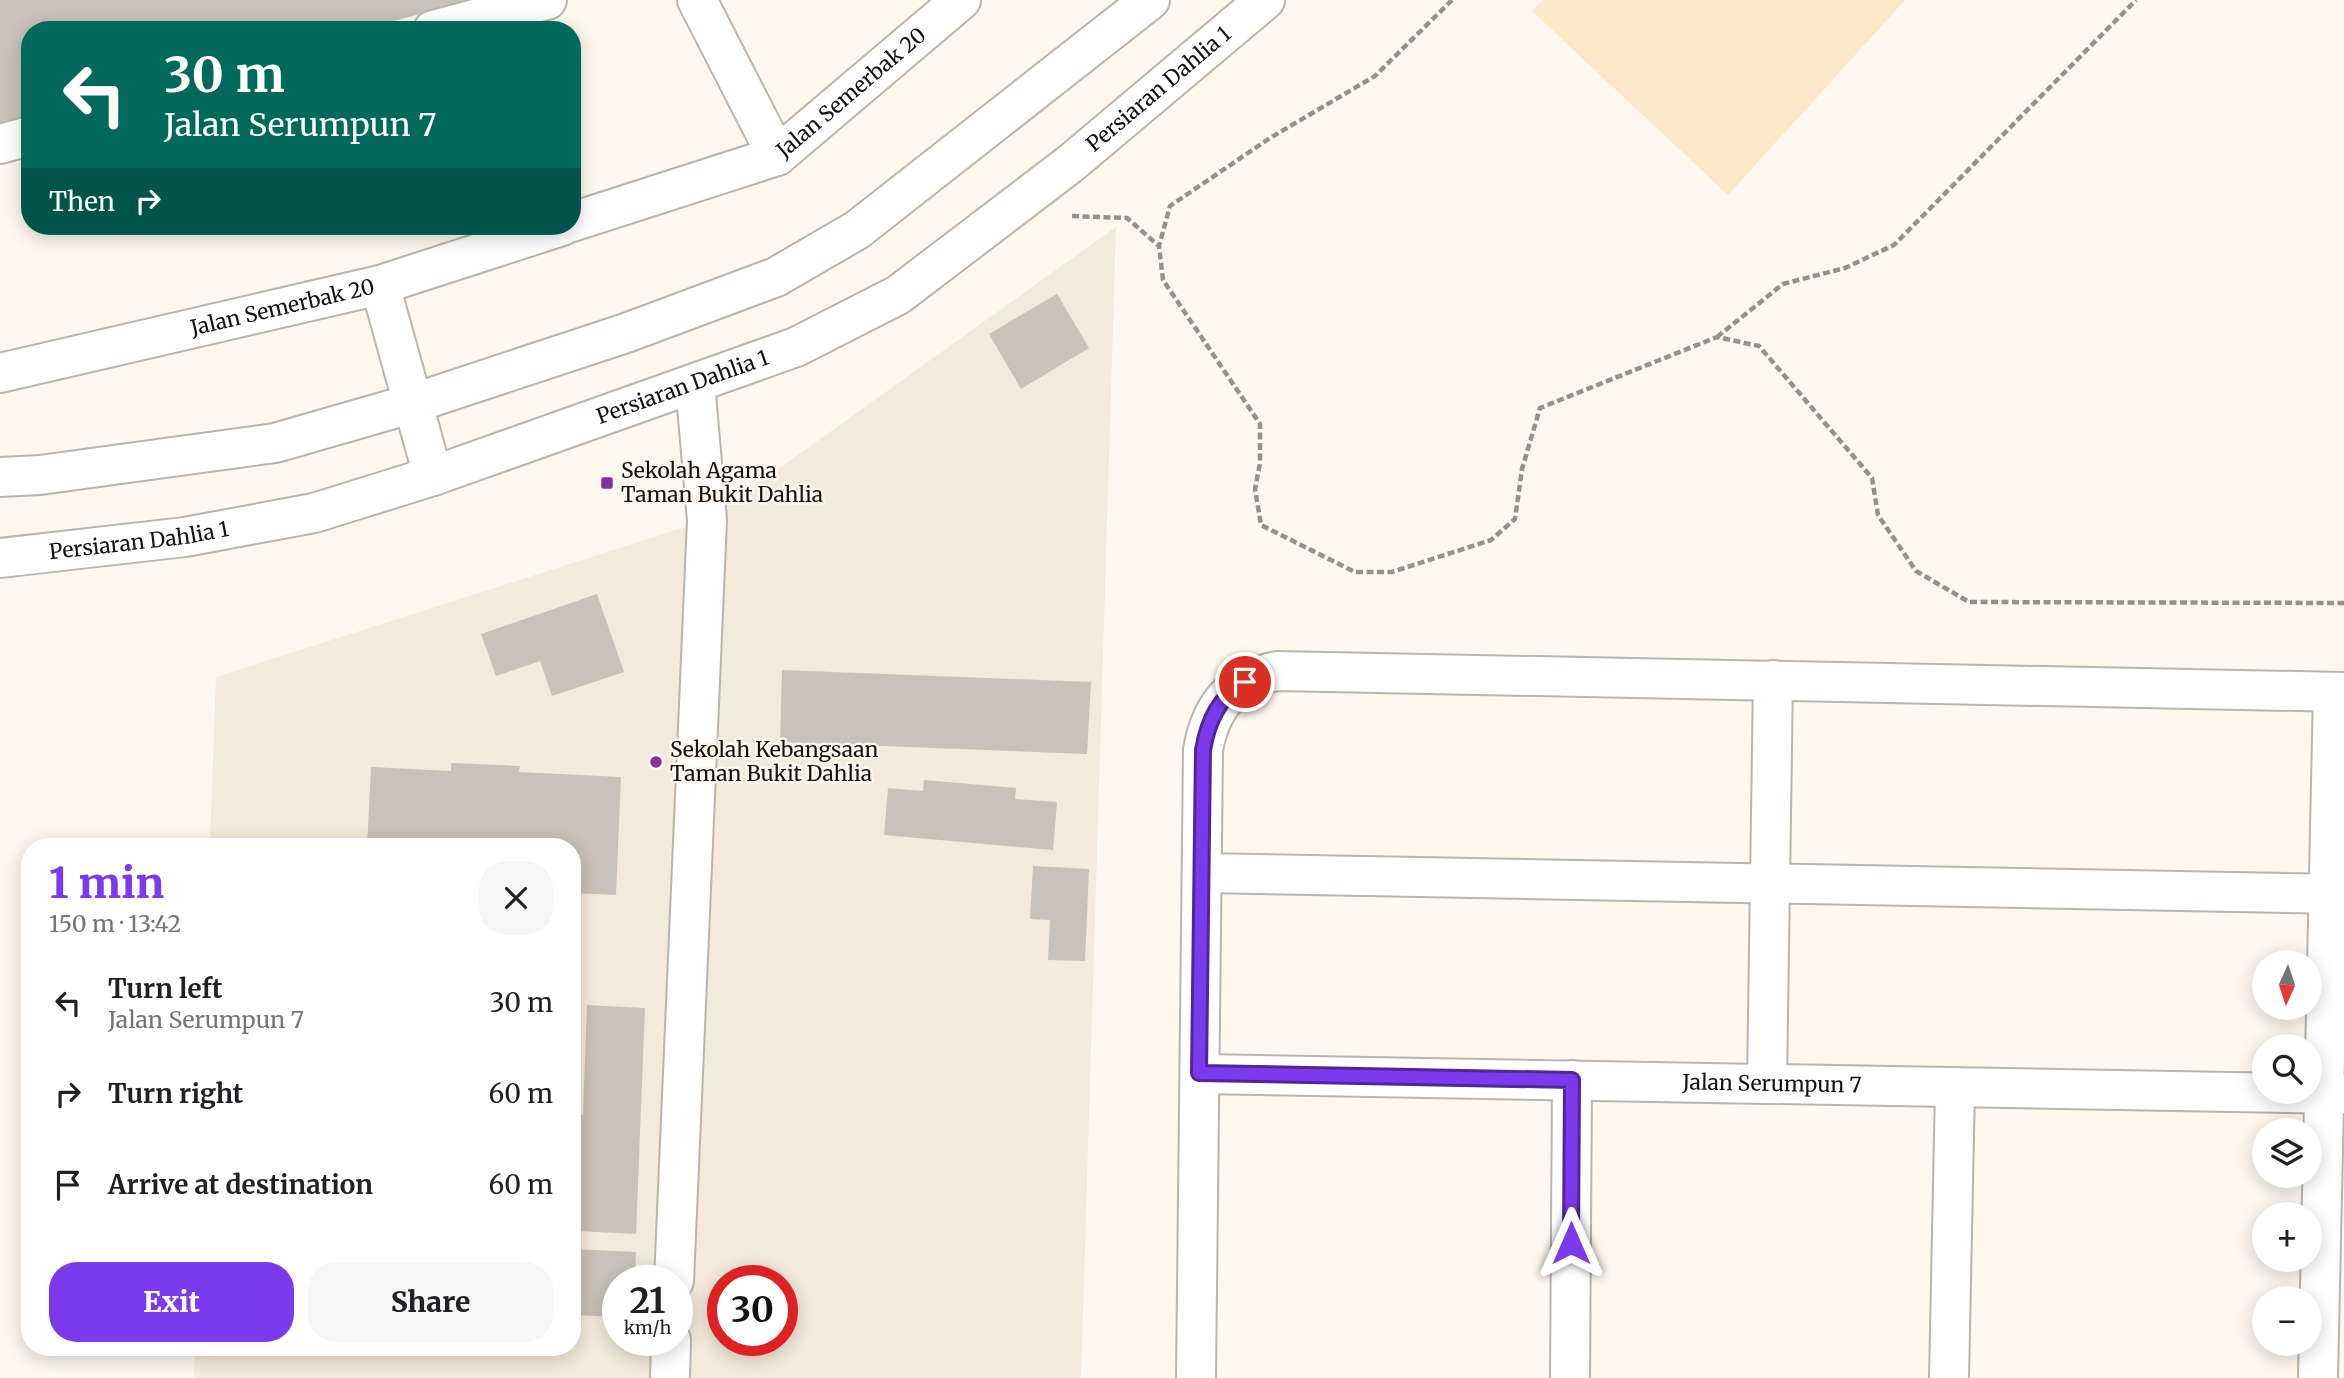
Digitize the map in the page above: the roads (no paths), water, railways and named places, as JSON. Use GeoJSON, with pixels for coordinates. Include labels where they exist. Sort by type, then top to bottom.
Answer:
{"type":"FeatureCollection","features":[{"type":"Feature","properties":{"kind":"street"},"geometry":{"type":"LineString","coordinates":[[467,21],[547,0]]}},
{"type":"Feature","properties":{"kind":"street"},"geometry":{"type":"LineString","coordinates":[[697,0],[777,156]]}},
{"type":"Feature","properties":{"kind":"street","name":"Jalan Semerbak 20"},"geometry":{"type":"LineString","coordinates":[[581,219],[777,156],[961,0]]}},
{"type":"Feature","properties":{"kind":"street"},"geometry":{"type":"LineString","coordinates":[[0,477],[40,475],[275,443],[414,403],[626,333],[776,276],[858,230],[1150,0]]}},
{"type":"Feature","properties":{"kind":"street","name":"Persiaran Dahlia 1"},"geometry":{"type":"LineString","coordinates":[[0,558],[185,537],[314,513],[433,476],[796,347],[898,295],[1070,164],[1265,0]]}},
{"type":"Feature","properties":{"kind":"street"},"geometry":{"type":"LineString","coordinates":[[0,144],[21,138]]}},
{"type":"Feature","properties":{"kind":"street","name":"Jalan Semerbak 20"},"geometry":{"type":"LineString","coordinates":[[0,373],[380,285],[534,235]]}},
{"type":"Feature","properties":{"kind":"street"},"geometry":{"type":"LineString","coordinates":[[380,285],[433,476]]}},
{"type":"Feature","properties":{"kind":"street"},"geometry":{"type":"LineString","coordinates":[[675,1265],[707,520],[695,384]]}},
{"type":"Feature","properties":{"kind":"street"},"geometry":{"type":"LineString","coordinates":[[1196,1378],[1203,750],[1216,710],[1232,690],[1258,675],[1277,671],[2338,692],[2334,1094],[2318,1378]]}},
{"type":"Feature","properties":{"kind":"street"},"geometry":{"type":"LineString","coordinates":[[1767,1084],[1773,680]]}},
{"type":"Feature","properties":{"kind":"street"},"geometry":{"type":"LineString","coordinates":[[1202,873],[2336,894]]}},
{"type":"Feature","properties":{"kind":"street","name":"Jalan Serumpun 7"},"geometry":{"type":"LineString","coordinates":[[1199,1073],[2334,1094]]}},
{"type":"Feature","properties":{"kind":"street"},"geometry":{"type":"LineString","coordinates":[[1570,1378],[1572,1080]]}},
{"type":"Feature","properties":{"kind":"street"},"geometry":{"type":"LineString","coordinates":[[1949,1378],[1955,1087]]}},
{"type":"Feature","properties":{"kind":"street"},"geometry":{"type":"LineString","coordinates":[[670,1378],[671,1356]]}},
{"type":"Feature","properties":{"kind":"place","name":"Sekolah Agama Taman Bukit Dahlia"},"geometry":{"type":"Point","coordinates":[607,483]}},
{"type":"Feature","properties":{"kind":"place","name":"Sekolah Kebangsaan Taman Bukit Dahlia"},"geometry":{"type":"Point","coordinates":[656,762]}}]}
